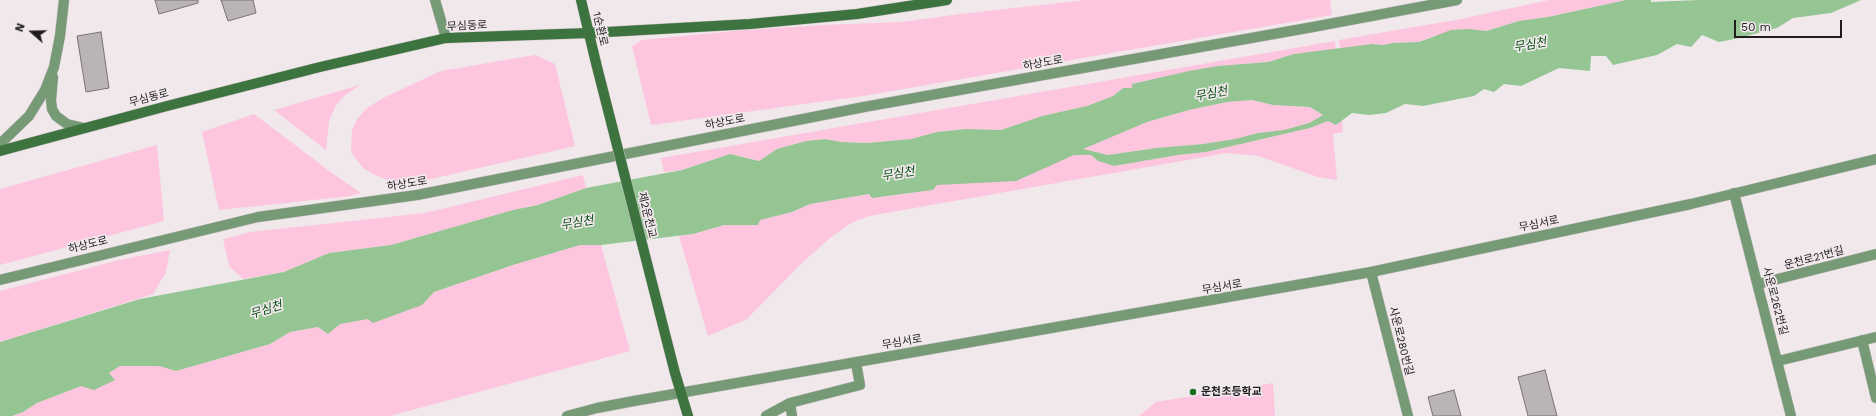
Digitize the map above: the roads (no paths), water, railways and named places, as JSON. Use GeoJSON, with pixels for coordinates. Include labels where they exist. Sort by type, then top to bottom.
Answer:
{"type":"FeatureCollection","features":[{"type":"Feature","properties":{"kind":"main road","name":"1순환로"},"geometry":{"type":"LineString","coordinates":[[581,0],[596,63]]}},
{"type":"Feature","properties":{"kind":"main road","name":"무심동로"},"geometry":{"type":"LineString","coordinates":[[0,151],[320,67],[446,38],[589,33],[750,24],[857,14],[947,0]]}},
{"type":"Feature","properties":{"kind":"main road","name":"제2운천교"},"geometry":{"type":"LineString","coordinates":[[596,63],[681,393]]}},
{"type":"Feature","properties":{"kind":"main road"},"geometry":{"type":"LineString","coordinates":[[681,393],[688,416]]}},
{"type":"Feature","properties":{"kind":"street"},"geometry":{"type":"LineString","coordinates":[[64,0],[60,36],[54,67],[51,100],[52,109],[56,116],[67,124],[84,128]]}},
{"type":"Feature","properties":{"kind":"street"},"geometry":{"type":"LineString","coordinates":[[435,0],[446,38]]}},
{"type":"Feature","properties":{"kind":"street","name":"하상도로"},"geometry":{"type":"LineString","coordinates":[[0,280],[258,217],[417,196],[864,107],[1298,30],[1457,0]]}},
{"type":"Feature","properties":{"kind":"street"},"geometry":{"type":"LineString","coordinates":[[0,144],[29,116],[44,90],[54,67]]}},
{"type":"Feature","properties":{"kind":"street","name":"무심서로"},"geometry":{"type":"LineString","coordinates":[[567,416],[597,408],[1371,272],[1614,221],[1876,159]]}},
{"type":"Feature","properties":{"kind":"street","name":"사운로262번길"},"geometry":{"type":"LineString","coordinates":[[1734,193],[1791,416]]}},
{"type":"Feature","properties":{"kind":"street","name":"운천로21번길"},"geometry":{"type":"LineString","coordinates":[[1758,284],[1876,254]]}},
{"type":"Feature","properties":{"kind":"street","name":"사운로280번길"},"geometry":{"type":"LineString","coordinates":[[1371,272],[1408,416]]}},
{"type":"Feature","properties":{"kind":"street"},"geometry":{"type":"LineString","coordinates":[[1778,361],[1876,336]]}},
{"type":"Feature","properties":{"kind":"street"},"geometry":{"type":"LineString","coordinates":[[1862,340],[1876,398]]}},
{"type":"Feature","properties":{"kind":"street"},"geometry":{"type":"LineString","coordinates":[[766,416],[790,403],[860,385],[856,363]]}},
{"type":"Feature","properties":{"kind":"street"},"geometry":{"type":"LineString","coordinates":[[790,403],[792,416]]}},
{"type":"Feature","properties":{"kind":"water","name":"무심천"},"geometry":{"type":"Polygon","coordinates":[[[1626,0],[1651,0],[1651,2],[1699,0],[1861,0],[1831,13],[1793,18],[1777,28],[1739,38],[1719,42],[1702,35],[1691,47],[1677,44],[1657,55],[1613,65],[1606,56],[1591,56],[1590,71],[1559,68],[1521,86],[1504,84],[1494,92],[1484,89],[1474,96],[1423,106],[1405,104],[1386,113],[1369,115],[1352,113],[1336,125],[1328,121],[1310,128],[1206,152],[1178,155],[1114,166],[1098,161],[1091,155],[1074,155],[1016,181],[937,185],[933,190],[872,198],[869,194],[810,204],[792,212],[760,220],[758,225],[724,225],[693,234],[601,245],[580,245],[513,265],[434,292],[422,305],[373,323],[368,319],[340,324],[328,334],[318,327],[290,332],[270,344],[176,371],[159,366],[120,366],[109,373],[115,380],[94,390],[81,386],[37,403],[23,412],[12,416],[0,416],[0,342],[140,299],[284,272],[329,253],[391,245],[513,210],[538,205],[586,188],[682,170],[730,154],[759,161],[777,149],[806,141],[825,139],[841,142],[867,143],[911,139],[937,132],[966,129],[1001,130],[1042,116],[1087,106],[1113,96],[1123,88],[1132,88],[1132,84],[1189,71],[1218,66],[1268,62],[1294,54],[1372,44],[1383,45],[1419,42],[1451,30],[1469,29],[1486,31],[1519,21],[1548,17],[1626,0]],[[1252,100],[1227,102],[1189,110],[1147,122],[1083,149],[1108,155],[1156,148],[1203,144],[1235,139],[1258,133],[1284,130],[1309,123],[1323,115],[1310,107],[1273,105],[1252,100]]]}},
{"type":"Feature","properties":{"kind":"place","name":"운천초등학교"},"geometry":{"type":"Point","coordinates":[1193,392]}}]}
